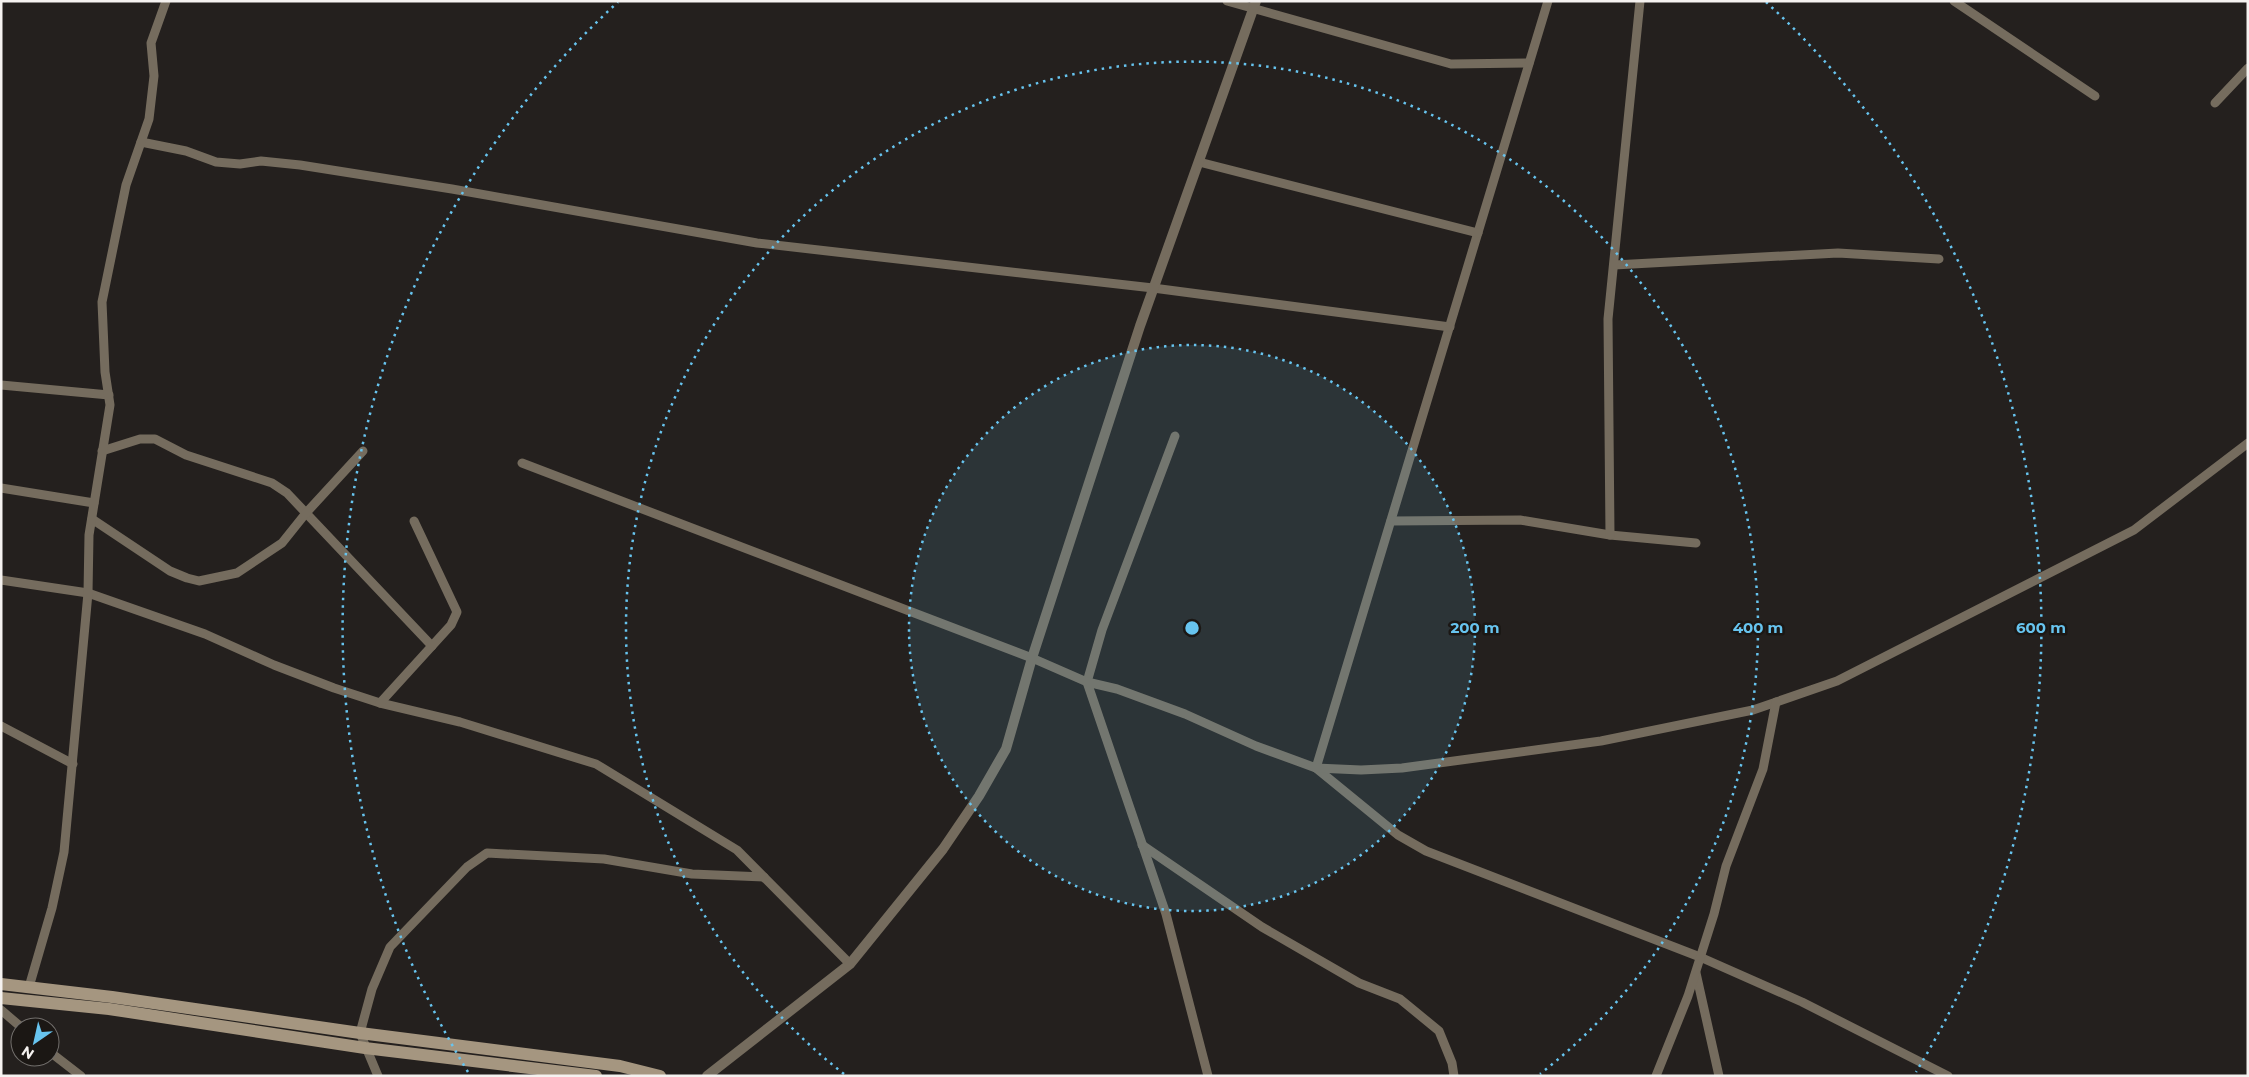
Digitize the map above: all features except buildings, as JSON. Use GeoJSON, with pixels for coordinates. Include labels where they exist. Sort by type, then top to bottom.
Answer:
{"type":"FeatureCollection","features":[{"type":"Feature","properties":{"kind":"main road"},"geometry":{"type":"LineString","coordinates":[[1,984],[620,1066],[660,1076]]}},
{"type":"Feature","properties":{"kind":"main road"},"geometry":{"type":"LineString","coordinates":[[1,998],[109,1009],[365,1048],[596,1076]]}},
{"type":"Feature","properties":{"kind":"street"},"geometry":{"type":"LineString","coordinates":[[29,987],[52,908],[64,852],[88,593],[89,535],[110,405],[105,372],[102,302],[110,274],[120,207],[149,119],[154,76],[151,43],[166,1]]}},
{"type":"Feature","properties":{"kind":"street"},"geometry":{"type":"LineString","coordinates":[[1226,1],[1255,5],[1451,64],[1529,63]]}},
{"type":"Feature","properties":{"kind":"street"},"geometry":{"type":"LineString","coordinates":[[1316,768],[1548,1]]}},
{"type":"Feature","properties":{"kind":"street"},"geometry":{"type":"LineString","coordinates":[[1610,535],[1608,319],[1640,1]]}},
{"type":"Feature","properties":{"kind":"street"},"geometry":{"type":"LineString","coordinates":[[1954,1],[2095,96]]}},
{"type":"Feature","properties":{"kind":"street"},"geometry":{"type":"LineString","coordinates":[[707,1076],[850,964],[943,849],[979,796],[1006,749],[1032,658],[1153,288],[1255,5]]}},
{"type":"Feature","properties":{"kind":"street"},"geometry":{"type":"LineString","coordinates":[[2215,102],[2248,68]]}},
{"type":"Feature","properties":{"kind":"street"},"geometry":{"type":"LineString","coordinates":[[141,142],[186,151],[216,162],[240,164],[261,161],[300,165],[452,189],[757,243],[1153,288],[1450,327]]}},
{"type":"Feature","properties":{"kind":"street"},"geometry":{"type":"LineString","coordinates":[[1199,162],[1478,233]]}},
{"type":"Feature","properties":{"kind":"street"},"geometry":{"type":"LineString","coordinates":[[1614,265],[1838,254],[1939,259]]}},
{"type":"Feature","properties":{"kind":"street"},"geometry":{"type":"LineString","coordinates":[[1,385],[109,394]]}},
{"type":"Feature","properties":{"kind":"street"},"geometry":{"type":"LineString","coordinates":[[1175,436],[1102,630],[1087,682],[1166,914],[1208,1076]]}},
{"type":"Feature","properties":{"kind":"street"},"geometry":{"type":"LineString","coordinates":[[102,450],[140,439],[155,439],[186,455],[272,483],[287,493],[432,646]]}},
{"type":"Feature","properties":{"kind":"street"},"geometry":{"type":"LineString","coordinates":[[522,463],[1032,658],[1087,682],[1117,689],[1185,714],[1256,746],[1316,768],[1361,770],[1402,768],[1572,745],[1753,710],[1837,681],[2134,530],[2248,443]]}},
{"type":"Feature","properties":{"kind":"street"},"geometry":{"type":"LineString","coordinates":[[92,519],[170,571],[199,581],[237,573],[282,543],[306,513],[363,451]]}},
{"type":"Feature","properties":{"kind":"street"},"geometry":{"type":"LineString","coordinates":[[1,488],[94,503]]}},
{"type":"Feature","properties":{"kind":"street"},"geometry":{"type":"LineString","coordinates":[[1391,521],[1520,520],[1610,535],[1696,543]]}},
{"type":"Feature","properties":{"kind":"street"},"geometry":{"type":"LineString","coordinates":[[380,703],[451,626],[457,612],[414,521]]}},
{"type":"Feature","properties":{"kind":"street"},"geometry":{"type":"LineString","coordinates":[[1,580],[88,593],[205,634],[274,665],[380,703],[460,722],[596,764],[737,850],[850,964]]}},
{"type":"Feature","properties":{"kind":"street"},"geometry":{"type":"LineString","coordinates":[[1656,1076],[1696,971],[1726,866],[1763,769],[1776,702]]}},
{"type":"Feature","properties":{"kind":"street"},"geometry":{"type":"LineString","coordinates":[[1,726],[72,764]]}},
{"type":"Feature","properties":{"kind":"street"},"geometry":{"type":"LineString","coordinates":[[1316,768],[1398,835],[1426,851],[1700,957],[1802,1002],[1948,1076]]}},
{"type":"Feature","properties":{"kind":"street"},"geometry":{"type":"LineString","coordinates":[[1142,845],[1262,928],[1359,983],[1400,999],[1438,1031],[1452,1063],[1454,1076]]}},
{"type":"Feature","properties":{"kind":"street"},"geometry":{"type":"LineString","coordinates":[[378,1076],[360,1032],[372,989],[390,946],[467,867],[487,853],[604,859],[692,874],[764,877]]}},
{"type":"Feature","properties":{"kind":"street"},"geometry":{"type":"LineString","coordinates":[[1696,971],[1719,1076]]}},
{"type":"Feature","properties":{"kind":"street"},"geometry":{"type":"LineString","coordinates":[[60,1060],[81,1076]]}}]}
